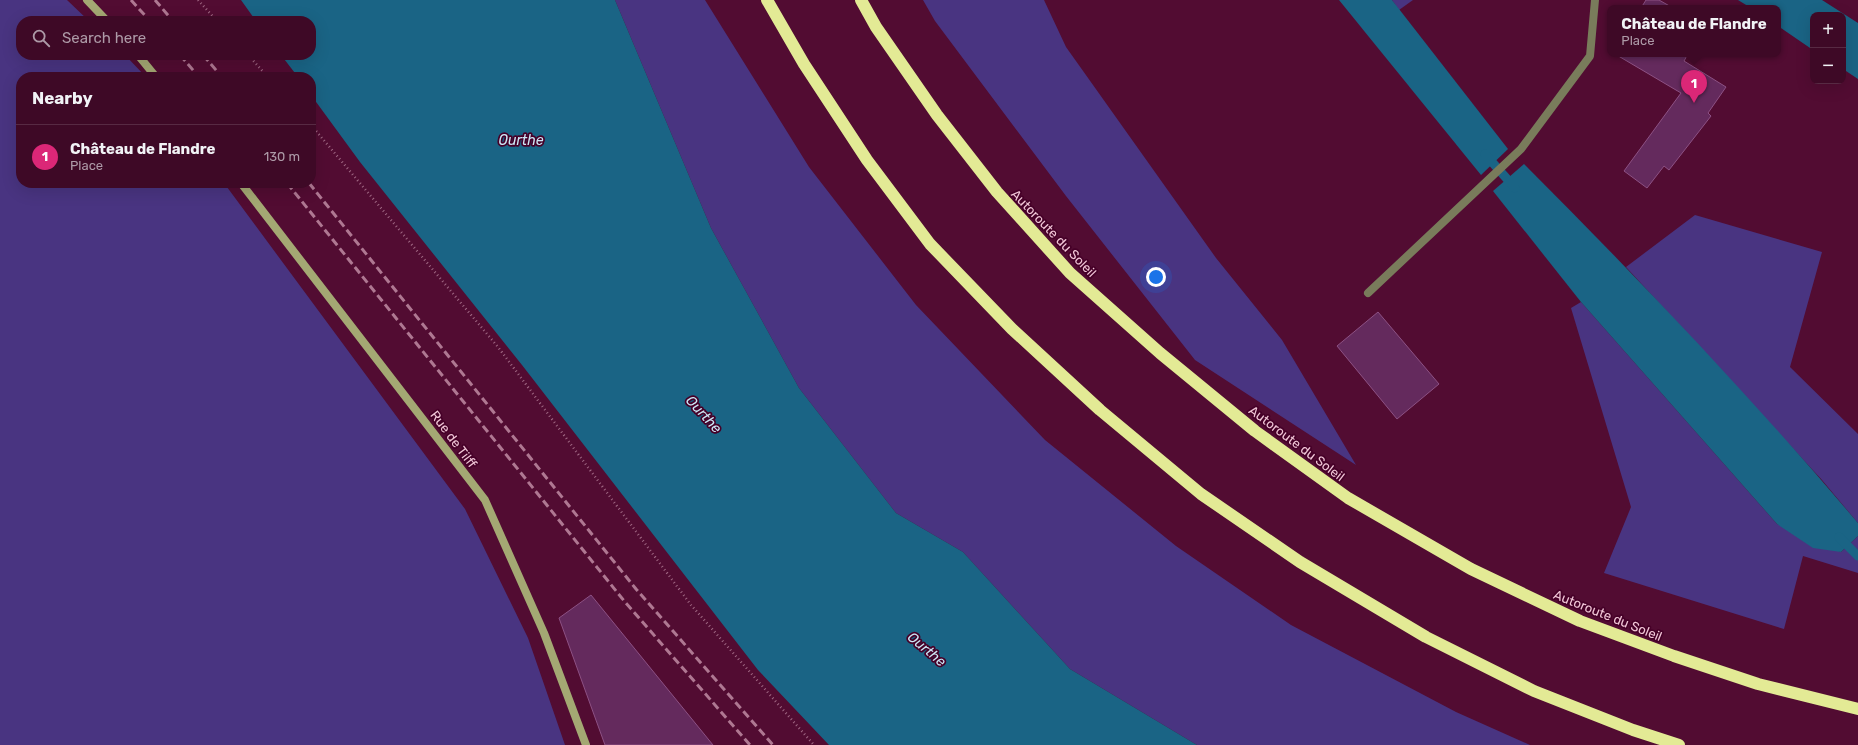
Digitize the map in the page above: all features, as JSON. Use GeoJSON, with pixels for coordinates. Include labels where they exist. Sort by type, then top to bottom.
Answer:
{"type":"FeatureCollection","features":[{"type":"Feature","properties":{"kind":"highway"},"geometry":{"type":"LineString","coordinates":[[767,0],[804,64],[867,160],[930,244],[1034,349],[1100,410],[1201,494],[1300,562],[1426,637],[1534,691],[1633,730],[1679,745]]}},
{"type":"Feature","properties":{"kind":"highway","name":"Autoroute du Soleil"},"geometry":{"type":"LineString","coordinates":[[860,0],[876,27],[937,115],[997,192],[1070,273],[1160,353],[1255,431],[1348,498],[1471,569],[1580,621],[1674,656],[1758,684],[1858,709]]}},
{"type":"Feature","properties":{"kind":"main road"},"geometry":{"type":"LineString","coordinates":[[87,0],[103,16]]}},
{"type":"Feature","properties":{"kind":"main road"},"geometry":{"type":"LineString","coordinates":[[142,60],[152,72]]}},
{"type":"Feature","properties":{"kind":"main road","name":"Rue de Tilff"},"geometry":{"type":"LineString","coordinates":[[245,188],[394,379],[485,500],[544,633],[586,745]]}},
{"type":"Feature","properties":{"kind":"lane"},"geometry":{"type":"LineString","coordinates":[[1368,293],[1521,149],[1590,56],[1595,0]]}},
{"type":"Feature","properties":{"kind":"path"},"geometry":{"type":"LineString","coordinates":[[198,0],[212,16]]}},
{"type":"Feature","properties":{"kind":"path"},"geometry":{"type":"LineString","coordinates":[[253,60],[263,72]]}},
{"type":"Feature","properties":{"kind":"path"},"geometry":{"type":"LineString","coordinates":[[316,131],[498,347],[691,604],[814,745]]}},
{"type":"Feature","properties":{"kind":"shaded area"},"geometry":{"type":"Polygon","coordinates":[[[0,0],[67,0],[84,16],[16,16],[16,60],[130,60],[141,72],[16,72],[16,188],[228,188],[465,509],[528,638],[565,745],[0,745],[0,0]]]}},
{"type":"Feature","properties":{"kind":"shaded area"},"geometry":{"type":"Polygon","coordinates":[[[615,0],[705,0],[809,167],[916,305],[1045,440],[1176,546],[1291,625],[1456,712],[1530,745],[1197,745],[1070,669],[963,552],[896,513],[799,388],[711,228],[615,0]]]}},
{"type":"Feature","properties":{"kind":"shaded area"},"geometry":{"type":"Polygon","coordinates":[[[923,0],[1044,0],[1066,47],[1216,258],[1282,340],[1356,465],[1195,360],[1066,196],[935,21],[923,0]]]}},
{"type":"Feature","properties":{"kind":"shaded area"},"geometry":{"type":"Polygon","coordinates":[[[1392,0],[1413,0],[1399,10],[1392,0]]]}},
{"type":"Feature","properties":{"kind":"shaded area"},"geometry":{"type":"Polygon","coordinates":[[[1695,215],[1822,252],[1790,367],[1858,434],[1858,523],[1822,480],[1626,267],[1695,215]]]}},
{"type":"Feature","properties":{"kind":"shaded area"},"geometry":{"type":"Polygon","coordinates":[[[1581,302],[1777,524],[1841,552],[1858,536],[1858,573],[1803,556],[1784,629],[1604,573],[1631,507],[1571,308],[1581,302]]]}},
{"type":"Feature","properties":{"kind":"water","name":"Ourthe"},"geometry":{"type":"Polygon","coordinates":[[[241,0],[615,0],[711,228],[799,388],[896,513],[963,552],[1070,669],[1197,745],[829,745],[758,670],[522,365],[360,162],[316,102],[316,72],[294,72],[285,60],[316,60],[316,16],[252,16],[241,0]]]}},
{"type":"Feature","properties":{"kind":"water"},"geometry":{"type":"Polygon","coordinates":[[[1339,0],[1392,0],[1508,149],[1481,175],[1339,0]]]}},
{"type":"Feature","properties":{"kind":"water"},"geometry":{"type":"Polygon","coordinates":[[[1738,0],[1822,0],[1841,12],[1810,12],[1810,48],[1781,28],[1781,5],[1746,5],[1738,0]]]}},
{"type":"Feature","properties":{"kind":"water"},"geometry":{"type":"Polygon","coordinates":[[[1846,15],[1858,23],[1858,79],[1846,71],[1846,15]]]}},
{"type":"Feature","properties":{"kind":"water"},"geometry":{"type":"Polygon","coordinates":[[[1524,164],[1695,340],[1778,431],[1858,523],[1858,536],[1841,552],[1813,548],[1777,524],[1581,302],[1493,191],[1524,164]]]}},
{"type":"Feature","properties":{"kind":"building"},"geometry":{"type":"Polygon","coordinates":[[[1646,0],[1659,0],[1668,5],[1643,5],[1646,0]]]}},
{"type":"Feature","properties":{"kind":"building"},"geometry":{"type":"Polygon","coordinates":[[[1620,57],[1686,57],[1684,61],[1726,87],[1708,113],[1711,116],[1669,170],[1664,166],[1647,188],[1624,171],[1681,93],[1620,57]]]}},
{"type":"Feature","properties":{"kind":"building"},"geometry":{"type":"Polygon","coordinates":[[[1378,312],[1439,384],[1397,419],[1337,346],[1378,312]]]}},
{"type":"Feature","properties":{"kind":"building"},"geometry":{"type":"Polygon","coordinates":[[[591,595],[713,745],[605,745],[559,618],[591,595]]]}},
{"type":"Feature","properties":{"kind":"waterway"},"geometry":{"type":"LineString","coordinates":[[1485,154],[1515,188]]}},
{"type":"Feature","properties":{"kind":"waterway"},"geometry":{"type":"LineString","coordinates":[[1839,537],[1858,556]]}},
{"type":"Feature","properties":{"kind":"railway"},"geometry":{"type":"LineString","coordinates":[[131,0],[145,16]]}},
{"type":"Feature","properties":{"kind":"railway"},"geometry":{"type":"LineString","coordinates":[[155,0],[169,16]]}},
{"type":"Feature","properties":{"kind":"railway"},"geometry":{"type":"LineString","coordinates":[[184,60],[195,72]]}},
{"type":"Feature","properties":{"kind":"railway"},"geometry":{"type":"LineString","coordinates":[[207,60],[218,72]]}},
{"type":"Feature","properties":{"kind":"railway"},"geometry":{"type":"LineString","coordinates":[[291,188],[625,602],[750,745]]}},
{"type":"Feature","properties":{"kind":"railway"},"geometry":{"type":"LineString","coordinates":[[313,188],[636,589],[773,745]]}},
{"type":"Feature","properties":{"kind":"place","name":"Château de Flandre"},"geometry":{"type":"Point","coordinates":[1694,103]}}]}
